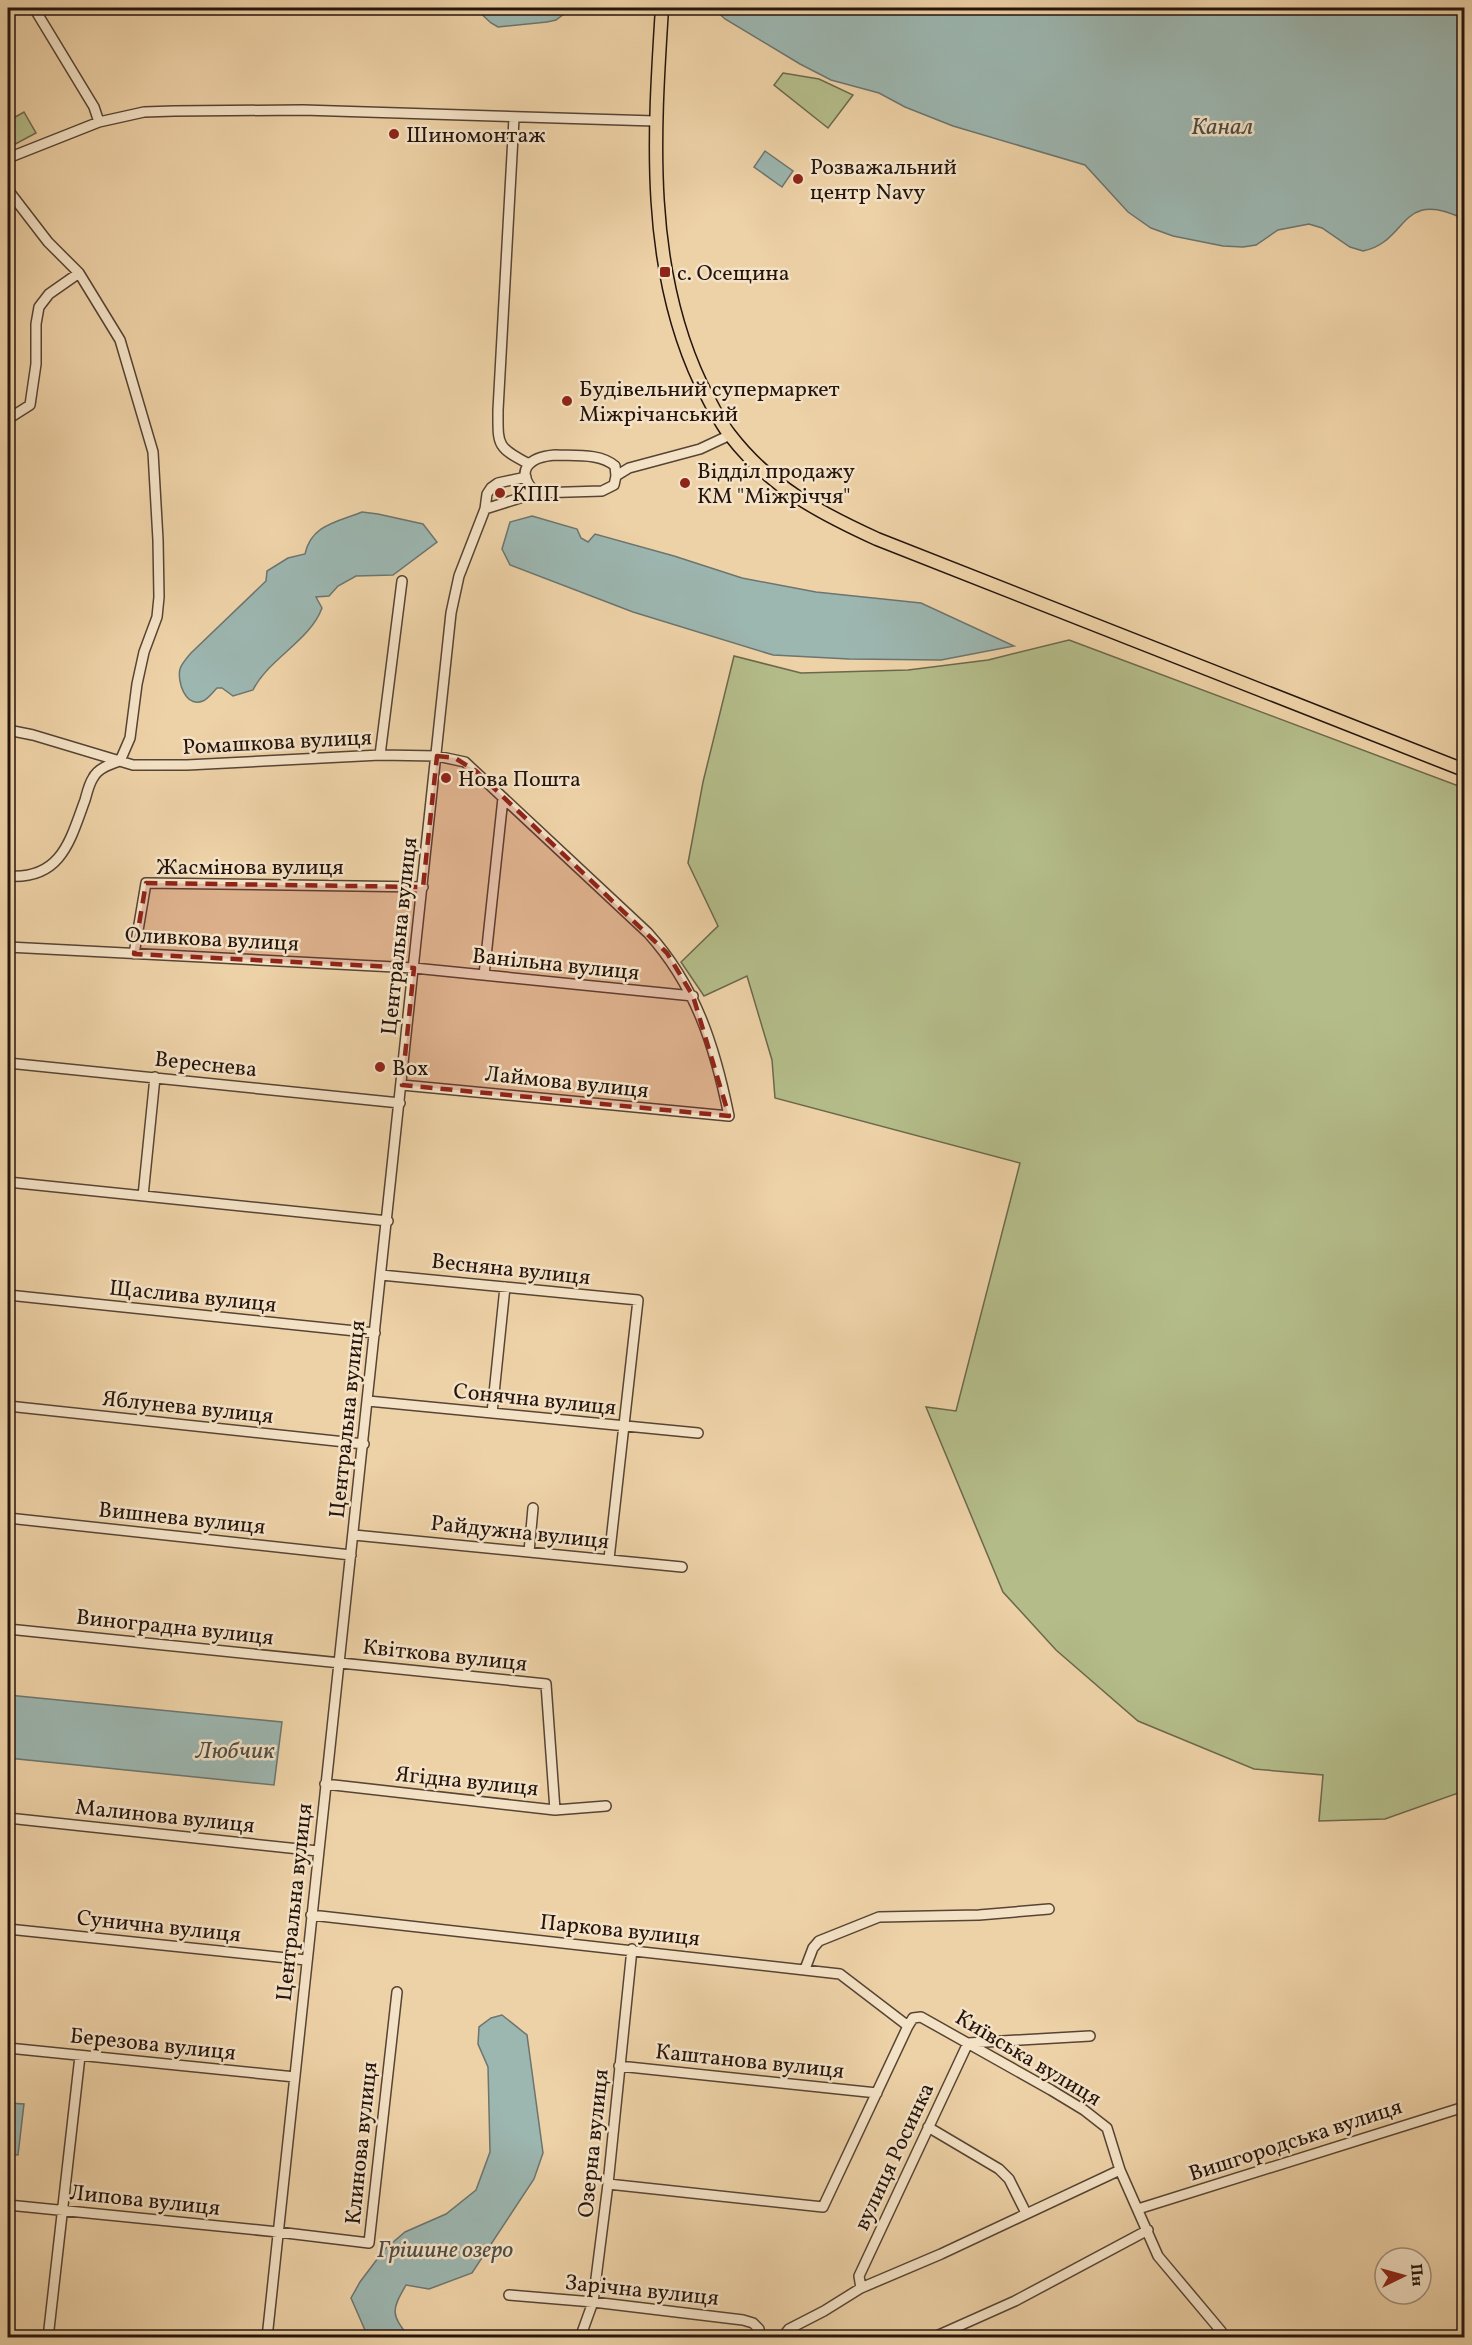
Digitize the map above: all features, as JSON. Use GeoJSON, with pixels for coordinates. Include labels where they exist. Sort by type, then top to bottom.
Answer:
{"type":"FeatureCollection","features":[{"type":"Feature","properties":{"kind":"main road"},"geometry":{"type":"LineString","coordinates":[[662,8],[655,121],[661,240],[669,289],[679,327],[710,402],[730,435],[759,466],[808,506],[908,552],[1464,770]]}},
{"type":"Feature","properties":{"kind":"street"},"geometry":{"type":"LineString","coordinates":[[34,8],[94,107],[99,122]]}},
{"type":"Feature","properties":{"kind":"street"},"geometry":{"type":"LineString","coordinates":[[8,158],[99,122],[144,112],[225,109],[655,121]]}},
{"type":"Feature","properties":{"kind":"street"},"geometry":{"type":"LineString","coordinates":[[514,118],[498,440],[505,450],[529,465]]}},
{"type":"Feature","properties":{"kind":"street"},"geometry":{"type":"LineString","coordinates":[[8,190],[48,242],[79,273],[120,340],[153,452],[158,520],[159,597],[157,617],[144,652],[137,684],[130,738],[120,761],[103,768],[93,778],[68,846],[61,857],[51,866],[32,875],[8,876]]}},
{"type":"Feature","properties":{"kind":"street"},"geometry":{"type":"LineString","coordinates":[[8,419],[30,405],[36,364],[36,324],[39,307],[49,294],[79,273]]}},
{"type":"Feature","properties":{"kind":"street"},"geometry":{"type":"LineString","coordinates":[[616,471],[700,449],[730,435]]}},
{"type":"Feature","properties":{"kind":"street"},"geometry":{"type":"LineString","coordinates":[[536,493],[527,482],[526,477],[533,459],[540,456],[601,458],[616,471]]}},
{"type":"Feature","properties":{"kind":"street"},"geometry":{"type":"LineString","coordinates":[[485,509],[536,493],[602,491],[614,485],[616,471]]}},
{"type":"Feature","properties":{"kind":"street","name":"Центральна вулиця"},"geometry":{"type":"LineString","coordinates":[[267,2337],[451,613],[459,576],[485,509],[490,488],[498,483],[526,477]]}},
{"type":"Feature","properties":{"kind":"street"},"geometry":{"type":"LineString","coordinates":[[380,755],[402,581]]}},
{"type":"Feature","properties":{"kind":"street","name":"Ромашкова вулиця"},"geometry":{"type":"LineString","coordinates":[[8,730],[33,735],[133,765],[187,765],[380,755],[437,756],[465,762],[648,933],[667,954],[693,996],[714,1056],[729,1116]]}},
{"type":"Feature","properties":{"kind":"street"},"geometry":{"type":"LineString","coordinates":[[484,975],[503,798]]}},
{"type":"Feature","properties":{"kind":"street","name":"Жасмінова вулиця"},"geometry":{"type":"LineString","coordinates":[[134,954],[146,883],[423,887]]}},
{"type":"Feature","properties":{"kind":"street","name":"Оливкова вулиця"},"geometry":{"type":"LineString","coordinates":[[8,947],[414,968]]}},
{"type":"Feature","properties":{"kind":"street","name":"Ванільна вулиця"},"geometry":{"type":"LineString","coordinates":[[414,968],[693,996]]}},
{"type":"Feature","properties":{"kind":"street","name":"Вереснева"},"geometry":{"type":"LineString","coordinates":[[8,1063],[400,1103]]}},
{"type":"Feature","properties":{"kind":"street"},"geometry":{"type":"LineString","coordinates":[[143,1196],[155,1077]]}},
{"type":"Feature","properties":{"kind":"street","name":"Лаймова вулиця"},"geometry":{"type":"LineString","coordinates":[[402,1084],[729,1116]]}},
{"type":"Feature","properties":{"kind":"street"},"geometry":{"type":"LineString","coordinates":[[8,1182],[387,1221]]}},
{"type":"Feature","properties":{"kind":"street","name":"Весняна вулиця"},"geometry":{"type":"LineString","coordinates":[[381,1275],[638,1300],[624,1426]]}},
{"type":"Feature","properties":{"kind":"street"},"geometry":{"type":"LineString","coordinates":[[492,1413],[505,1287]]}},
{"type":"Feature","properties":{"kind":"street","name":"Щаслива вулиця"},"geometry":{"type":"LineString","coordinates":[[8,1295],[375,1334]]}},
{"type":"Feature","properties":{"kind":"street","name":"Сонячна вулиця"},"geometry":{"type":"LineString","coordinates":[[368,1401],[698,1433]]}},
{"type":"Feature","properties":{"kind":"street","name":"Яблунева вулиця"},"geometry":{"type":"LineString","coordinates":[[8,1406],[364,1444]]}},
{"type":"Feature","properties":{"kind":"street"},"geometry":{"type":"LineString","coordinates":[[609,1559],[624,1426]]}},
{"type":"Feature","properties":{"kind":"street"},"geometry":{"type":"LineString","coordinates":[[529,1552],[533,1509]]}},
{"type":"Feature","properties":{"kind":"street","name":"Вишнева вулиця"},"geometry":{"type":"LineString","coordinates":[[8,1518],[351,1555]]}},
{"type":"Feature","properties":{"kind":"street","name":"Райдужна вулиця"},"geometry":{"type":"LineString","coordinates":[[354,1535],[682,1567]]}},
{"type":"Feature","properties":{"kind":"street","name":"Виноградна вулиця"},"geometry":{"type":"LineString","coordinates":[[8,1629],[339,1662]]}},
{"type":"Feature","properties":{"kind":"street","name":"Квіткова вулиця"},"geometry":{"type":"LineString","coordinates":[[339,1662],[546,1684],[555,1810]]}},
{"type":"Feature","properties":{"kind":"street","name":"Ягідна вулиця"},"geometry":{"type":"LineString","coordinates":[[325,1784],[555,1810],[606,1806]]}},
{"type":"Feature","properties":{"kind":"street","name":"Малинова вулиця"},"geometry":{"type":"LineString","coordinates":[[8,1818],[318,1851]]}},
{"type":"Feature","properties":{"kind":"street"},"geometry":{"type":"LineString","coordinates":[[805,1969],[813,1948],[819,1941],[879,1917],[979,1915],[1049,1909]]}},
{"type":"Feature","properties":{"kind":"street","name":"Паркова вулиця"},"geometry":{"type":"LineString","coordinates":[[311,1915],[840,1974],[908,2025]]}},
{"type":"Feature","properties":{"kind":"street","name":"Сунична вулиця"},"geometry":{"type":"LineString","coordinates":[[8,1929],[306,1960]]}},
{"type":"Feature","properties":{"kind":"street","name":"Озерна вулиця"},"geometry":{"type":"LineString","coordinates":[[580,2337],[593,2302],[608,2184],[632,1949]]}},
{"type":"Feature","properties":{"kind":"street","name":"Клинова вулиця"},"geometry":{"type":"LineString","coordinates":[[278,2232],[369,2244],[397,1992]]}},
{"type":"Feature","properties":{"kind":"street","name":"Київська вулиця"},"geometry":{"type":"LineString","coordinates":[[908,2025],[913,2018],[921,2017],[1068,2100],[1107,2128],[1120,2170],[1158,2256],[1224,2337]]}},
{"type":"Feature","properties":{"kind":"street"},"geometry":{"type":"LineString","coordinates":[[608,2184],[823,2206],[908,2025]]}},
{"type":"Feature","properties":{"kind":"street"},"geometry":{"type":"LineString","coordinates":[[968,2043],[1090,2036]]}},
{"type":"Feature","properties":{"kind":"street","name":"вулиця Росинка"},"geometry":{"type":"LineString","coordinates":[[861,2288],[859,2276],[968,2043]]}},
{"type":"Feature","properties":{"kind":"street","name":"Березова вулиця"},"geometry":{"type":"LineString","coordinates":[[8,2049],[295,2077]]}},
{"type":"Feature","properties":{"kind":"street"},"geometry":{"type":"LineString","coordinates":[[48,2337],[81,2056]]}},
{"type":"Feature","properties":{"kind":"street","name":"Каштанова вулиця"},"geometry":{"type":"LineString","coordinates":[[620,2066],[877,2093]]}},
{"type":"Feature","properties":{"kind":"street","name":"Вишгородська вулиця"},"geometry":{"type":"LineString","coordinates":[[1138,2209],[1464,2107]]}},
{"type":"Feature","properties":{"kind":"street"},"geometry":{"type":"LineString","coordinates":[[928,2127],[999,2169],[1009,2179],[1026,2213]]}},
{"type":"Feature","properties":{"kind":"street"},"geometry":{"type":"LineString","coordinates":[[782,2337],[789,2329],[824,2312],[861,2288],[941,2254],[1120,2170]]}},
{"type":"Feature","properties":{"kind":"street","name":"Липова вулиця"},"geometry":{"type":"LineString","coordinates":[[8,2205],[278,2232]]}},
{"type":"Feature","properties":{"kind":"street"},"geometry":{"type":"LineString","coordinates":[[932,2337],[1015,2301],[1148,2230]]}},
{"type":"Feature","properties":{"kind":"street","name":"Зарічна вулиця"},"geometry":{"type":"LineString","coordinates":[[509,2295],[593,2302],[743,2320],[753,2323],[759,2329],[758,2337]]}},
{"type":"Feature","properties":{"kind":"highlighted area"},"geometry":{"type":"Polygon","coordinates":[[[437,756],[455,758],[476,771],[667,953],[693,996],[729,1116],[402,1085],[414,968],[134,954],[146,883],[423,887],[437,756]]]}},
{"type":"Feature","properties":{"kind":"green space"},"geometry":{"type":"Polygon","coordinates":[[[783,73],[819,79],[853,95],[828,128],[774,85],[783,73]]]}},
{"type":"Feature","properties":{"kind":"green space"},"geometry":{"type":"Polygon","coordinates":[[[24,112],[36,133],[8,148],[8,121],[24,112]]]}},
{"type":"Feature","properties":{"kind":"green space"},"geometry":{"type":"Polygon","coordinates":[[[1069,640],[1464,788],[1464,1791],[1385,1819],[1319,1821],[1323,1775],[1254,1769],[1138,1721],[1056,1650],[1003,1592],[926,1407],[956,1411],[1020,1163],[775,1098],[772,1060],[747,976],[704,996],[681,962],[718,926],[688,863],[703,782],[734,656],[801,673],[908,670],[988,660],[1069,640]]]}},
{"type":"Feature","properties":{"kind":"water"},"geometry":{"type":"Polygon","coordinates":[[[475,8],[572,8],[556,20],[498,27],[475,8]]]}},
{"type":"Feature","properties":{"kind":"water","name":"Канал"},"geometry":{"type":"Polygon","coordinates":[[[713,8],[1464,8],[1464,219],[1443,211],[1427,209],[1406,220],[1378,246],[1363,251],[1350,247],[1322,228],[1309,224],[1278,230],[1256,245],[1243,247],[1223,246],[1173,236],[1151,228],[1128,212],[1085,165],[953,126],[905,107],[879,93],[831,80],[725,19],[713,8]]]}},
{"type":"Feature","properties":{"kind":"water"},"geometry":{"type":"Polygon","coordinates":[[[765,151],[793,171],[782,187],[754,167],[765,151]]]}},
{"type":"Feature","properties":{"kind":"water"},"geometry":{"type":"Polygon","coordinates":[[[362,512],[423,524],[437,542],[393,575],[356,576],[338,586],[329,596],[316,597],[322,608],[316,620],[299,640],[268,669],[253,690],[233,696],[222,688],[217,688],[203,701],[191,701],[181,686],[179,674],[182,665],[191,653],[266,581],[267,571],[288,558],[305,554],[313,537],[326,526],[362,512]]]}},
{"type":"Feature","properties":{"kind":"water"},"geometry":{"type":"Polygon","coordinates":[[[532,516],[577,529],[581,538],[588,542],[595,534],[742,578],[816,592],[921,603],[1014,646],[941,660],[773,655],[633,612],[510,565],[502,549],[510,522],[532,516]]]}},
{"type":"Feature","properties":{"kind":"water","name":"Любчик"},"geometry":{"type":"Polygon","coordinates":[[[8,1695],[282,1722],[274,1785],[8,1758],[8,1695]]]}},
{"type":"Feature","properties":{"kind":"water","name":"Грішине озеро"},"geometry":{"type":"Polygon","coordinates":[[[502,2015],[527,2035],[543,2153],[534,2179],[472,2273],[429,2289],[406,2285],[395,2312],[399,2323],[409,2337],[368,2337],[351,2298],[360,2282],[384,2250],[405,2232],[446,2214],[476,2190],[490,2152],[488,2067],[478,2044],[479,2027],[491,2018],[502,2015]]]}},
{"type":"Feature","properties":{"kind":"water"},"geometry":{"type":"Polygon","coordinates":[[[8,2103],[24,2104],[18,2155],[8,2154],[8,2103]]]}},
{"type":"Feature","properties":{"kind":"place","name":"Шиномонтаж"},"geometry":{"type":"Point","coordinates":[394,134]}},
{"type":"Feature","properties":{"kind":"place","name":"Розважальний центр Navy"},"geometry":{"type":"Point","coordinates":[798,179]}},
{"type":"Feature","properties":{"kind":"place","name":"с. Осещина"},"geometry":{"type":"Point","coordinates":[665,272]}},
{"type":"Feature","properties":{"kind":"place","name":"Будівельний супермаркет Міжрічанський"},"geometry":{"type":"Point","coordinates":[567,401]}},
{"type":"Feature","properties":{"kind":"place","name":"Відділ продажу КМ \"Міжріччя\""},"geometry":{"type":"Point","coordinates":[685,483]}},
{"type":"Feature","properties":{"kind":"place","name":"КПП"},"geometry":{"type":"Point","coordinates":[500,493]}},
{"type":"Feature","properties":{"kind":"place","name":"Нова Пошта"},"geometry":{"type":"Point","coordinates":[446,778]}},
{"type":"Feature","properties":{"kind":"place","name":"Box"},"geometry":{"type":"Point","coordinates":[380,1067]}}]}
